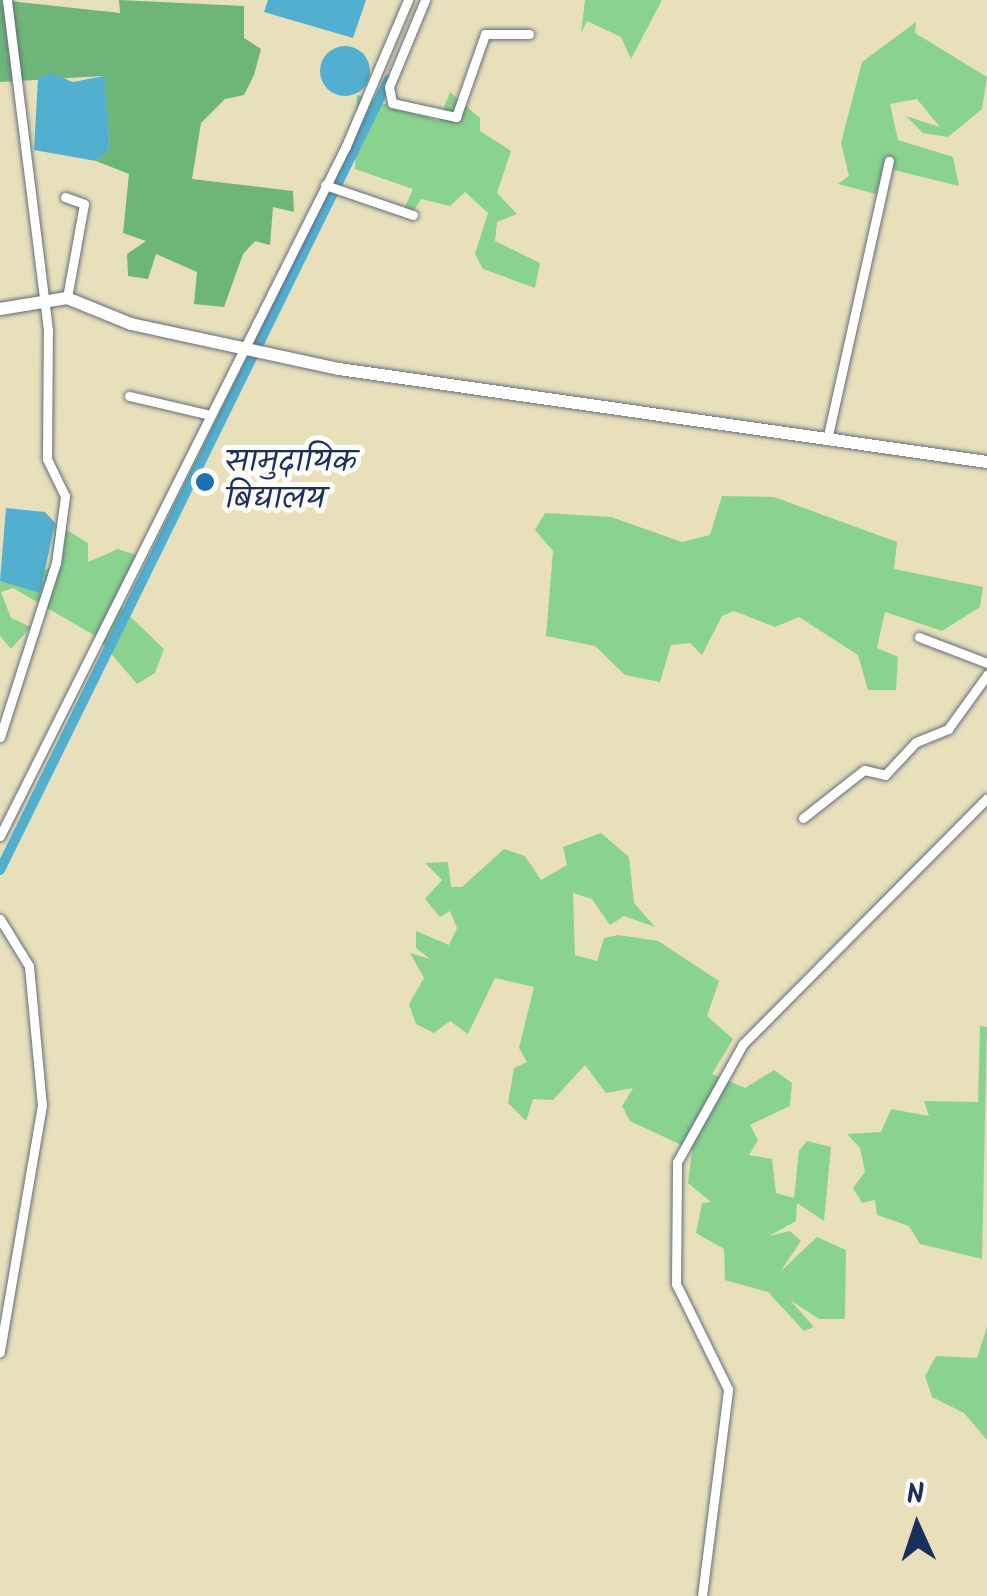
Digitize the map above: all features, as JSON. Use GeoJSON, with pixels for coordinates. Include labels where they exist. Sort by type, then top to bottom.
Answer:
{"type":"FeatureCollection","features":[{"type":"Feature","properties":{"kind":"main road"},"geometry":{"type":"LineString","coordinates":[[0,310],[37,300],[67,298],[130,324],[265,352],[987,462]]}},
{"type":"Feature","properties":{"kind":"street"},"geometry":{"type":"LineString","coordinates":[[0,737],[56,563],[66,496],[46,458],[48,330],[37,300],[7,0]]}},
{"type":"Feature","properties":{"kind":"street"},"geometry":{"type":"LineString","coordinates":[[0,836],[210,414],[334,189],[408,0]]}},
{"type":"Feature","properties":{"kind":"street"},"geometry":{"type":"LineString","coordinates":[[425,0],[389,87],[392,102],[456,117],[485,34],[528,34]]}},
{"type":"Feature","properties":{"kind":"street"},"geometry":{"type":"LineString","coordinates":[[827,440],[888,161]]}},
{"type":"Feature","properties":{"kind":"street"},"geometry":{"type":"LineString","coordinates":[[334,189],[413,215]]}},
{"type":"Feature","properties":{"kind":"street"},"geometry":{"type":"LineString","coordinates":[[65,197],[84,204],[67,298]]}},
{"type":"Feature","properties":{"kind":"street"},"geometry":{"type":"LineString","coordinates":[[128,396],[210,414]]}},
{"type":"Feature","properties":{"kind":"street"},"geometry":{"type":"LineString","coordinates":[[919,637],[987,663]]}},
{"type":"Feature","properties":{"kind":"street"},"geometry":{"type":"LineString","coordinates":[[803,818],[864,770],[886,775],[916,742],[948,729],[987,674]]}},
{"type":"Feature","properties":{"kind":"street"},"geometry":{"type":"LineString","coordinates":[[702,1596],[728,1389],[676,1284],[676,1162],[743,1044],[987,798]]}},
{"type":"Feature","properties":{"kind":"street"},"geometry":{"type":"LineString","coordinates":[[0,919],[29,966],[42,1104],[0,1352]]}},
{"type":"Feature","properties":{"kind":"green space"},"geometry":{"type":"Polygon","coordinates":[[[0,0],[120,13],[119,0],[244,6],[244,38],[261,49],[254,75],[244,95],[225,99],[201,123],[192,179],[293,191],[294,212],[273,207],[270,245],[255,241],[243,254],[224,307],[194,304],[197,272],[156,254],[148,279],[128,276],[127,254],[146,241],[123,233],[129,174],[96,161],[110,148],[103,76],[0,82],[0,0]]]}},
{"type":"Feature","properties":{"kind":"green space"},"geometry":{"type":"Polygon","coordinates":[[[585,0],[662,0],[631,59],[621,37],[587,21],[581,33],[585,0]]]}},
{"type":"Feature","properties":{"kind":"green space"},"geometry":{"type":"Polygon","coordinates":[[[916,22],[915,33],[987,77],[982,109],[948,137],[923,133],[906,116],[940,127],[917,99],[890,104],[898,140],[953,157],[959,186],[894,170],[887,159],[876,194],[838,184],[849,176],[841,143],[862,62],[916,22]]]}},
{"type":"Feature","properties":{"kind":"green space"},"geometry":{"type":"Polygon","coordinates":[[[450,92],[480,118],[480,131],[511,151],[497,193],[517,214],[497,222],[495,241],[540,263],[535,288],[483,269],[475,254],[488,213],[465,192],[450,206],[421,199],[413,212],[404,209],[413,189],[355,169],[357,95],[439,121],[450,92]]]}},
{"type":"Feature","properties":{"kind":"green space"},"geometry":{"type":"Polygon","coordinates":[[[722,496],[774,497],[897,542],[894,569],[983,587],[980,607],[942,631],[885,612],[877,648],[898,657],[896,690],[868,690],[858,655],[799,617],[775,627],[734,611],[722,616],[702,655],[690,643],[671,645],[660,682],[625,675],[595,646],[546,636],[553,551],[535,530],[545,513],[611,517],[682,542],[710,535],[722,496]]]}},
{"type":"Feature","properties":{"kind":"green space"},"geometry":{"type":"Polygon","coordinates":[[[55,523],[88,543],[88,562],[118,549],[139,556],[113,600],[164,649],[155,673],[137,684],[97,637],[13,588],[1,592],[11,618],[31,627],[11,649],[0,636],[0,581],[20,584],[51,567],[55,523]]]}},
{"type":"Feature","properties":{"kind":"green space"},"geometry":{"type":"Polygon","coordinates":[[[601,833],[629,857],[634,903],[655,927],[624,916],[610,925],[592,899],[573,893],[575,955],[597,961],[604,938],[618,935],[658,941],[719,981],[707,1016],[733,1039],[712,1074],[745,1088],[774,1070],[792,1083],[790,1106],[750,1125],[758,1140],[749,1155],[772,1159],[776,1193],[794,1198],[799,1151],[807,1141],[831,1147],[824,1221],[797,1203],[796,1221],[769,1236],[790,1231],[801,1241],[780,1272],[817,1237],[846,1250],[845,1319],[819,1319],[790,1300],[814,1327],[804,1331],[768,1292],[725,1280],[724,1249],[696,1233],[702,1203],[711,1202],[688,1183],[692,1150],[630,1121],[622,1106],[633,1088],[606,1093],[585,1065],[553,1100],[533,1099],[526,1121],[508,1103],[514,1068],[527,1062],[519,1048],[534,987],[495,978],[468,1034],[450,1021],[434,1033],[416,1024],[409,1004],[424,978],[410,953],[430,959],[416,948],[416,931],[449,945],[457,928],[450,911],[440,917],[425,899],[442,880],[425,863],[448,862],[451,887],[462,887],[504,849],[525,856],[541,880],[567,865],[563,847],[601,833]]]}},
{"type":"Feature","properties":{"kind":"green space"},"geometry":{"type":"Polygon","coordinates":[[[980,1026],[987,1027],[982,1259],[920,1244],[909,1226],[877,1215],[875,1200],[862,1203],[853,1188],[865,1172],[860,1148],[847,1134],[881,1132],[891,1109],[929,1116],[924,1101],[978,1102],[980,1026]]]}},
{"type":"Feature","properties":{"kind":"green space"},"geometry":{"type":"Polygon","coordinates":[[[987,1327],[987,1440],[964,1413],[932,1397],[925,1376],[936,1356],[977,1358],[987,1327]]]}},
{"type":"Feature","properties":{"kind":"water"},"geometry":{"type":"Polygon","coordinates":[[[268,0],[366,0],[353,38],[264,12],[268,0]]]}},
{"type":"Feature","properties":{"kind":"water"},"geometry":{"type":"Polygon","coordinates":[[[345,46],[363,53],[370,71],[363,89],[345,96],[327,89],[320,71],[327,53],[345,46]]]}},
{"type":"Feature","properties":{"kind":"water"},"geometry":{"type":"Polygon","coordinates":[[[51,73],[73,82],[104,76],[110,148],[96,161],[34,150],[38,78],[51,73]]]}},
{"type":"Feature","properties":{"kind":"water"},"geometry":{"type":"Polygon","coordinates":[[[6,508],[45,512],[55,523],[40,593],[0,581],[6,508]]]}},
{"type":"Feature","properties":{"kind":"waterway"},"geometry":{"type":"LineString","coordinates":[[0,870],[389,79]]}},
{"type":"Feature","properties":{"kind":"place","name":"सामुदायिक बिद्यालय"},"geometry":{"type":"Point","coordinates":[205,482]}}]}
